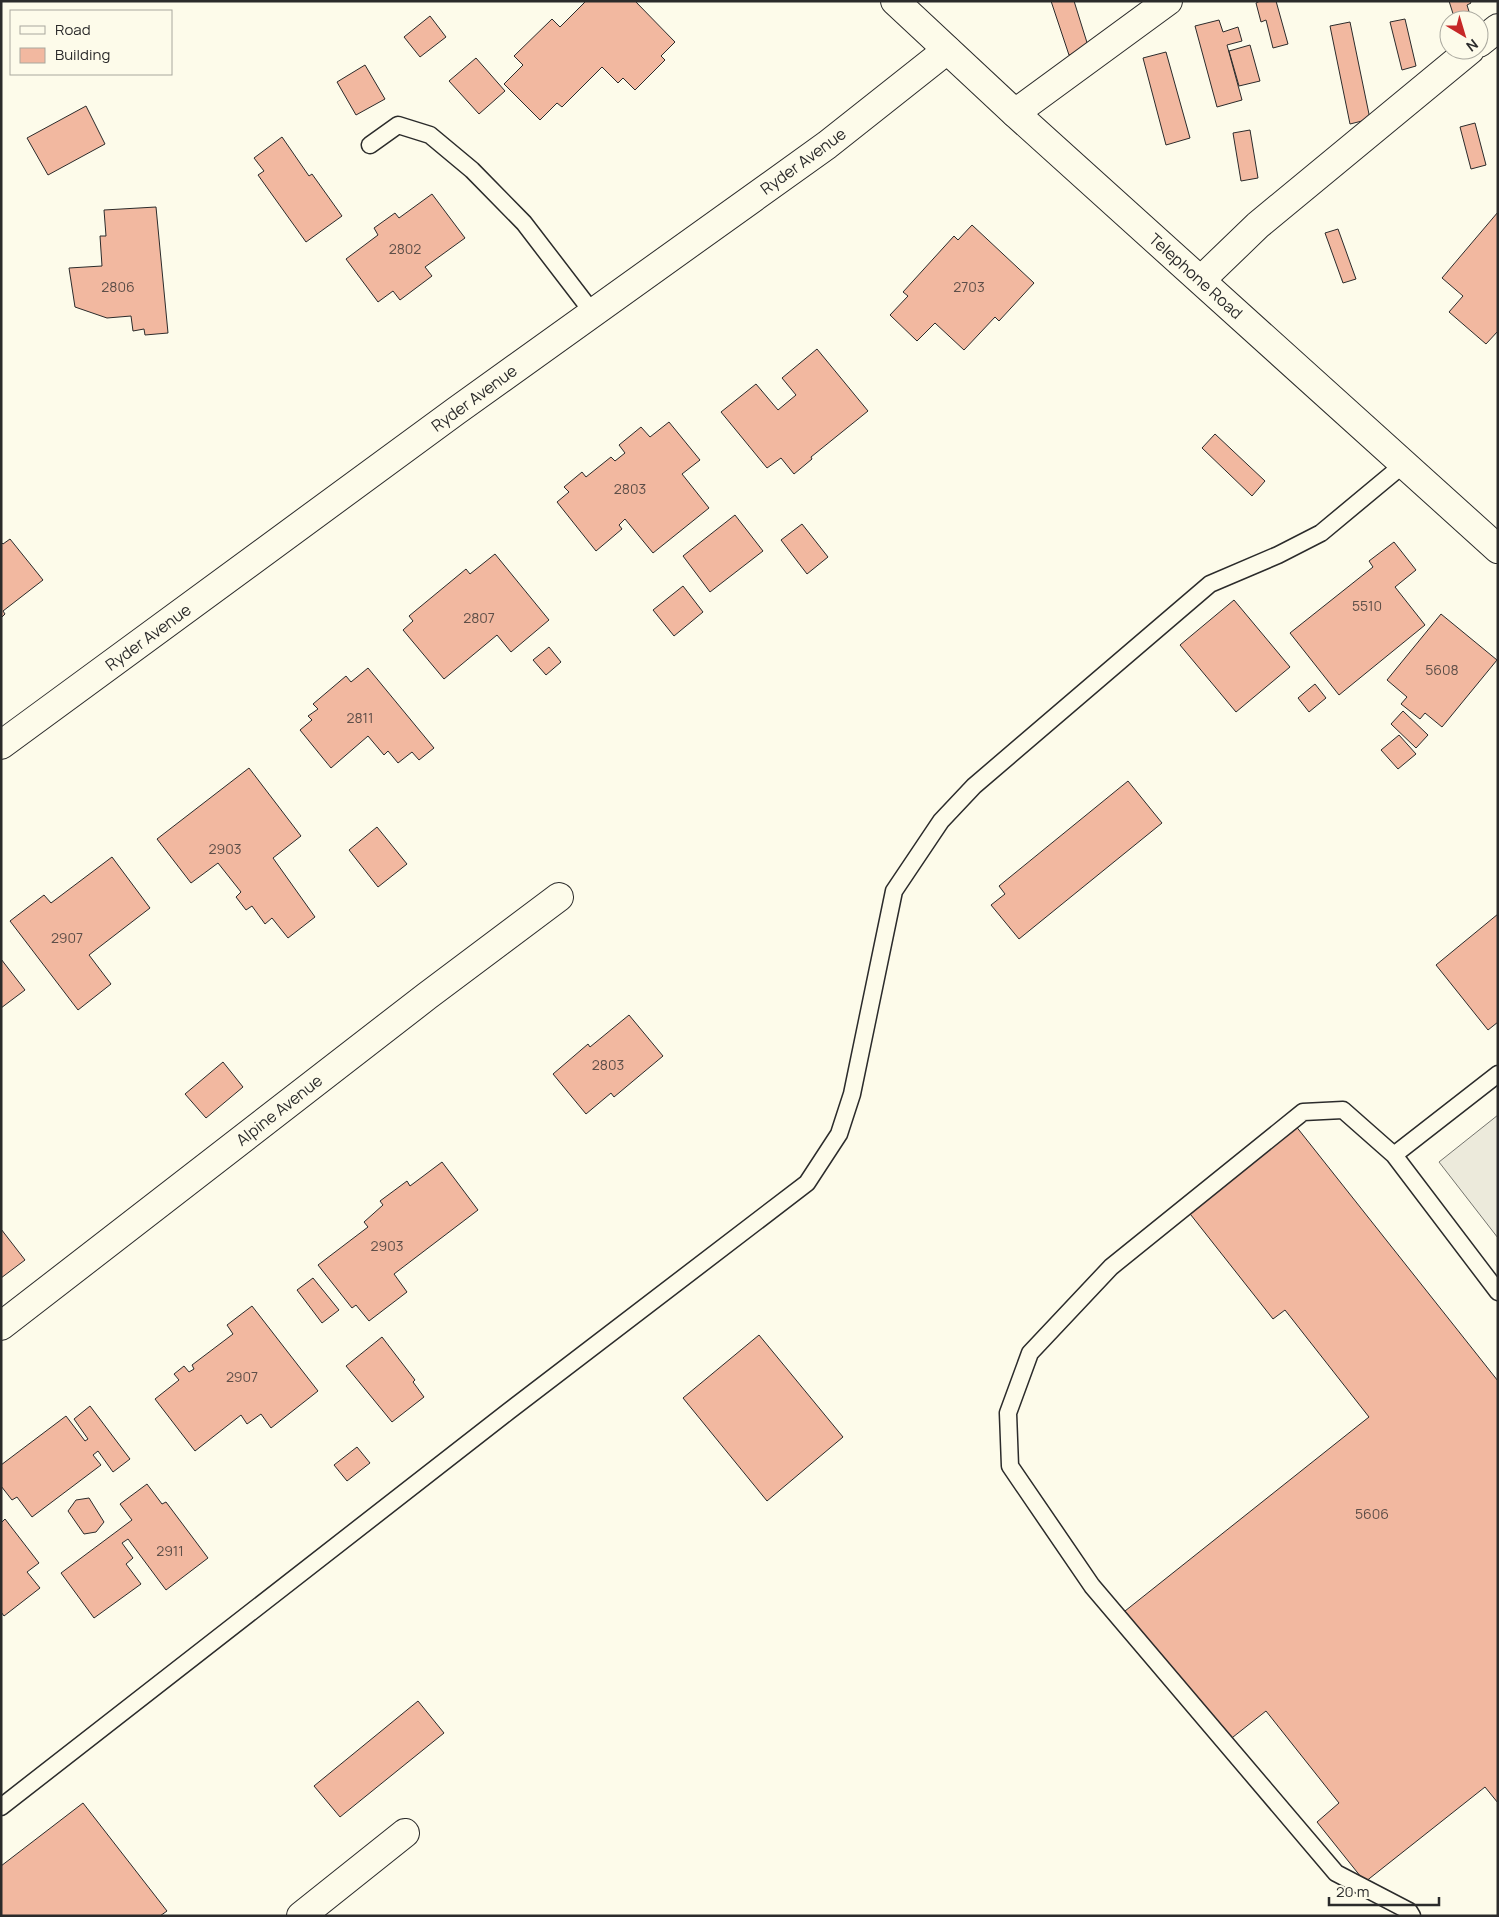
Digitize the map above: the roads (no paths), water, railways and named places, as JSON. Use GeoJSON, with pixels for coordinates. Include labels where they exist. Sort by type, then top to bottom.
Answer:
{"type":"FeatureCollection","features":[{"type":"Feature","properties":{"kind":"street","name":"Telephone Road"},"geometry":{"type":"LineString","coordinates":[[895,1],[1015,113],[1498,549]]}},
{"type":"Feature","properties":{"kind":"street"},"geometry":{"type":"LineString","coordinates":[[1015,113],[1130,31],[1168,1]]}},
{"type":"Feature","properties":{"kind":"street","name":"Ryder Avenue"},"geometry":{"type":"LineString","coordinates":[[1,745],[592,313],[827,145],[947,50]]}},
{"type":"Feature","properties":{"kind":"street"},"geometry":{"type":"LineString","coordinates":[[1201,280],[1258,225],[1458,60]]}},
{"type":"Feature","properties":{"kind":"street","name":"Alpine Avenue"},"geometry":{"type":"LineString","coordinates":[[1,1326],[427,996],[560,896]]}},
{"type":"Feature","properties":{"kind":"street"},"geometry":{"type":"LineString","coordinates":[[301,1916],[405,1833]]}},
{"type":"Feature","properties":{"kind":"lane"},"geometry":{"type":"LineString","coordinates":[[370,145],[398,125],[430,134],[472,170],[524,223],[592,313]]}},
{"type":"Feature","properties":{"kind":"lane"},"geometry":{"type":"LineString","coordinates":[[1,1807],[501,1417],[807,1183],[840,1134],[852,1094],[894,891],[941,821],[974,786],[1210,584],[1278,555],[1321,533],[1404,464]]}},
{"type":"Feature","properties":{"kind":"lane"},"geometry":{"type":"LineString","coordinates":[[1394,1155],[1498,1074]]}},
{"type":"Feature","properties":{"kind":"lane"},"geometry":{"type":"LineString","coordinates":[[1412,1916],[1409,1911],[1336,1873],[1092,1586],[1010,1466],[1008,1413],[1030,1353],[1111,1266],[1303,1112],[1343,1110],[1394,1155],[1498,1292]]}}]}
